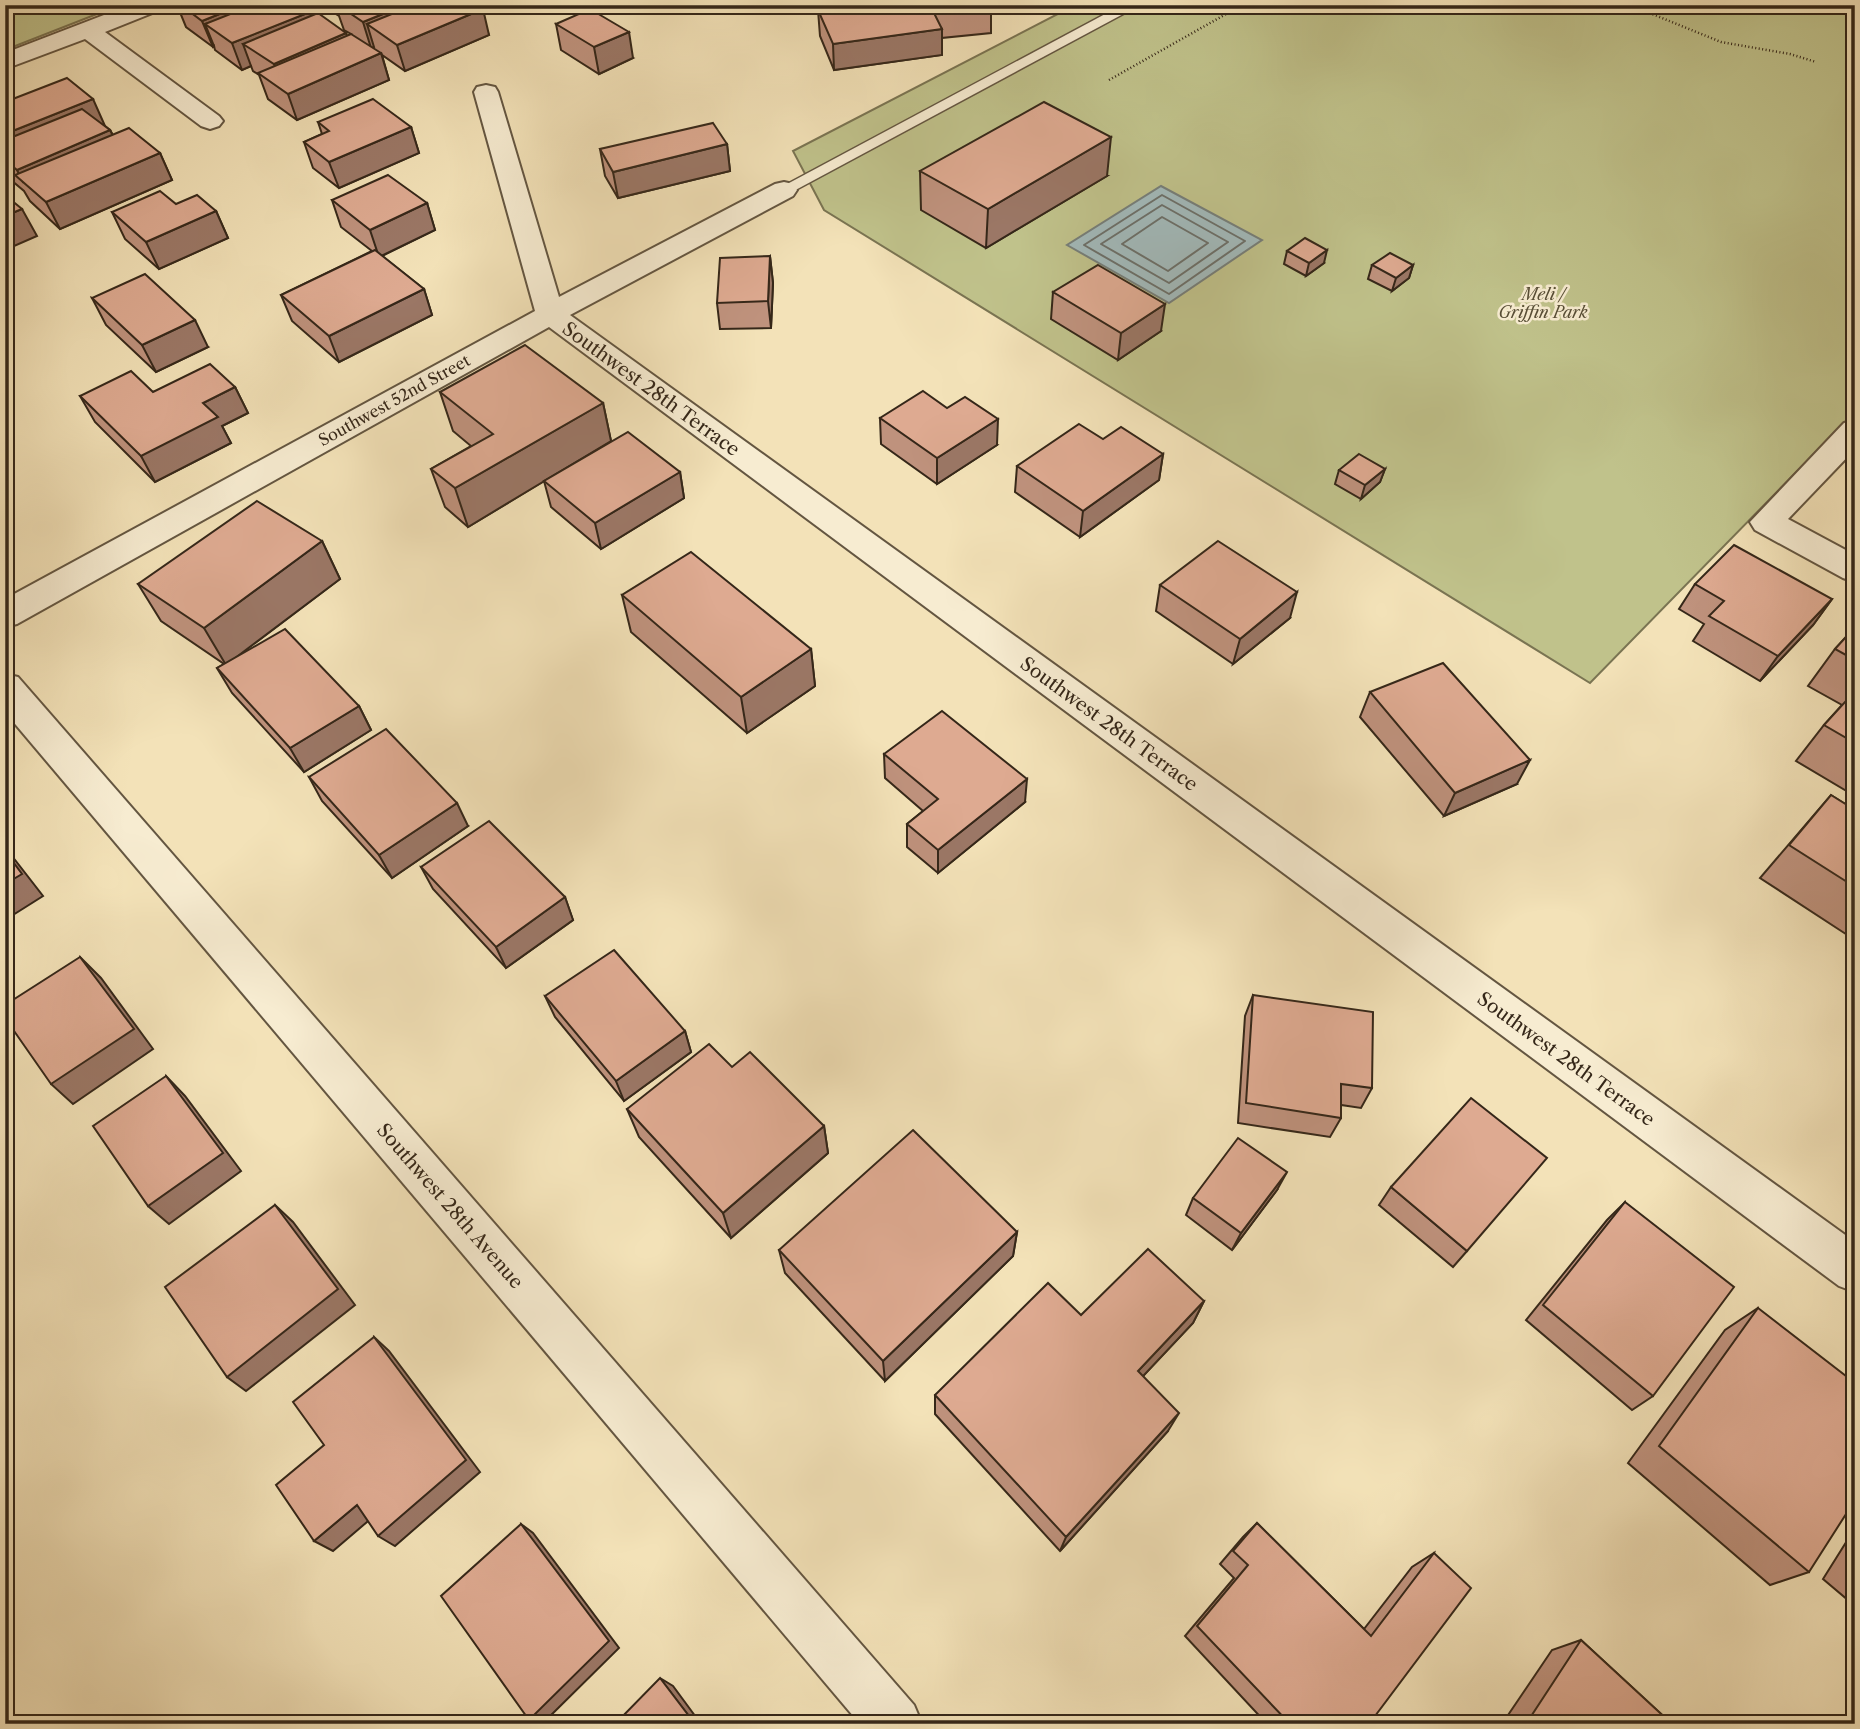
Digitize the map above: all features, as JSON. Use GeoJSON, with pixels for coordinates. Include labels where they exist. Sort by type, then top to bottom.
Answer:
{"type":"FeatureCollection","features":[{"type":"Feature","properties":{"kind":"street"},"geometry":{"type":"LineString","coordinates":[[5,62],[152,5]]}},
{"type":"Feature","properties":{"kind":"street"},"geometry":{"type":"LineString","coordinates":[[86,30],[210,121]]}},
{"type":"Feature","properties":{"kind":"street","name":"Southwest 28th Terrace"},"geometry":{"type":"LineString","coordinates":[[486,92],[550,314],[1855,1270]]}},
{"type":"Feature","properties":{"kind":"street","name":"Southwest 52nd Street"},"geometry":{"type":"LineString","coordinates":[[5,615],[550,314],[784,190]]}},
{"type":"Feature","properties":{"kind":"street"},"geometry":{"type":"LineString","coordinates":[[1855,430],[1766,522],[1855,570]]}},
{"type":"Feature","properties":{"kind":"street","name":"Southwest 28th Avenue"},"geometry":{"type":"LineString","coordinates":[[5,687],[895,1724]]}},
{"type":"Feature","properties":{"kind":"lane"},"geometry":{"type":"LineString","coordinates":[[784,190],[1133,5]]}},
{"type":"Feature","properties":{"kind":"path"},"geometry":{"type":"LineString","coordinates":[[1109,80],[1242,5]]}},
{"type":"Feature","properties":{"kind":"path"},"geometry":{"type":"LineString","coordinates":[[1630,5],[1721,42],[1790,54],[1816,62]]}},
{"type":"Feature","properties":{"kind":"green space"},"geometry":{"type":"Polygon","coordinates":[[[5,5],[120,5],[5,50],[5,5]]]}},
{"type":"Feature","properties":{"kind":"green space","name":"Meli / Griffin Park"},"geometry":{"type":"Polygon","coordinates":[[[1075,5],[1855,5],[1855,412],[1590,683],[824,210],[793,151],[1075,5]]]}},
{"type":"Feature","properties":{"kind":"water"},"geometry":{"type":"Polygon","coordinates":[[[1161,186],[1262,240],[1169,303],[1067,245],[1161,186]]]}},
{"type":"Feature","properties":{"kind":"building"},"geometry":{"type":"Polygon","coordinates":[[[181,5],[242,5],[202,21],[181,5]]]}},
{"type":"Feature","properties":{"kind":"building"},"geometry":{"type":"Polygon","coordinates":[[[253,5],[308,5],[315,10],[232,43],[205,24],[253,5]]]}},
{"type":"Feature","properties":{"kind":"building"},"geometry":{"type":"Polygon","coordinates":[[[338,5],[405,5],[363,22],[338,5]]]}},
{"type":"Feature","properties":{"kind":"building"},"geometry":{"type":"Polygon","coordinates":[[[414,5],[477,5],[483,9],[397,45],[367,24],[414,5]]]}},
{"type":"Feature","properties":{"kind":"building"},"geometry":{"type":"Polygon","coordinates":[[[882,5],[884,11],[930,5],[942,29],[833,44],[818,10],[882,5]]]}},
{"type":"Feature","properties":{"kind":"building"},"geometry":{"type":"Polygon","coordinates":[[[938,5],[991,5],[992,7],[941,12],[938,5]]]}},
{"type":"Feature","properties":{"kind":"building"},"geometry":{"type":"Polygon","coordinates":[[[590,9],[629,32],[594,47],[556,24],[590,9]]]}},
{"type":"Feature","properties":{"kind":"building"},"geometry":{"type":"Polygon","coordinates":[[[318,13],[346,33],[274,64],[243,44],[318,13]]]}},
{"type":"Feature","properties":{"kind":"building"},"geometry":{"type":"Polygon","coordinates":[[[351,34],[381,53],[288,94],[258,73],[351,34]]]}},
{"type":"Feature","properties":{"kind":"building"},"geometry":{"type":"Polygon","coordinates":[[[67,78],[93,99],[5,134],[5,102],[67,78]]]}},
{"type":"Feature","properties":{"kind":"building"},"geometry":{"type":"Polygon","coordinates":[[[373,99],[411,127],[329,162],[304,142],[329,131],[318,122],[373,99]]]}},
{"type":"Feature","properties":{"kind":"building"},"geometry":{"type":"Polygon","coordinates":[[[1044,102],[1111,137],[988,209],[920,171],[1044,102]]]}},
{"type":"Feature","properties":{"kind":"building"},"geometry":{"type":"Polygon","coordinates":[[[82,109],[110,130],[17,170],[5,160],[5,140],[82,109]]]}},
{"type":"Feature","properties":{"kind":"building"},"geometry":{"type":"Polygon","coordinates":[[[713,123],[727,144],[613,172],[600,149],[713,123]]]}},
{"type":"Feature","properties":{"kind":"building"},"geometry":{"type":"Polygon","coordinates":[[[129,128],[160,153],[46,202],[15,175],[129,128]]]}},
{"type":"Feature","properties":{"kind":"building"},"geometry":{"type":"Polygon","coordinates":[[[388,175],[427,203],[370,230],[332,200],[388,175]]]}},
{"type":"Feature","properties":{"kind":"building"},"geometry":{"type":"Polygon","coordinates":[[[160,191],[176,204],[197,195],[216,211],[146,242],[112,212],[160,191]]]}},
{"type":"Feature","properties":{"kind":"building"},"geometry":{"type":"Polygon","coordinates":[[[5,195],[22,209],[5,216],[5,195]]]}},
{"type":"Feature","properties":{"kind":"building"},"geometry":{"type":"Polygon","coordinates":[[[1305,238],[1327,250],[1309,263],[1287,251],[1305,238]]]}},
{"type":"Feature","properties":{"kind":"building"},"geometry":{"type":"Polygon","coordinates":[[[375,250],[424,289],[329,336],[281,295],[375,250]]]}},
{"type":"Feature","properties":{"kind":"building"},"geometry":{"type":"Polygon","coordinates":[[[1390,253],[1413,265],[1396,278],[1372,265],[1390,253]]]}},
{"type":"Feature","properties":{"kind":"building"},"geometry":{"type":"Polygon","coordinates":[[[770,256],[768,301],[717,303],[720,258],[770,256]]]}},
{"type":"Feature","properties":{"kind":"building"},"geometry":{"type":"Polygon","coordinates":[[[1098,265],[1165,304],[1121,333],[1053,292],[1098,265]]]}},
{"type":"Feature","properties":{"kind":"building"},"geometry":{"type":"Polygon","coordinates":[[[145,274],[195,320],[142,345],[92,298],[145,274]]]}},
{"type":"Feature","properties":{"kind":"building"},"geometry":{"type":"Polygon","coordinates":[[[525,345],[603,403],[455,488],[431,469],[493,434],[440,392],[525,345]]]}},
{"type":"Feature","properties":{"kind":"building"},"geometry":{"type":"Polygon","coordinates":[[[210,364],[235,387],[203,403],[218,417],[141,456],[80,396],[131,371],[153,392],[210,364]]]}},
{"type":"Feature","properties":{"kind":"building"},"geometry":{"type":"Polygon","coordinates":[[[923,391],[947,408],[965,397],[998,419],[937,458],[880,418],[923,391]]]}},
{"type":"Feature","properties":{"kind":"building"},"geometry":{"type":"Polygon","coordinates":[[[1079,424],[1103,439],[1121,427],[1163,454],[1083,511],[1017,466],[1079,424]]]}},
{"type":"Feature","properties":{"kind":"building"},"geometry":{"type":"Polygon","coordinates":[[[628,432],[680,472],[595,523],[544,481],[628,432]]]}},
{"type":"Feature","properties":{"kind":"building"},"geometry":{"type":"Polygon","coordinates":[[[1359,454],[1385,469],[1365,485],[1339,470],[1359,454]]]}},
{"type":"Feature","properties":{"kind":"building"},"geometry":{"type":"Polygon","coordinates":[[[257,501],[322,541],[204,628],[138,584],[257,501]]]}},
{"type":"Feature","properties":{"kind":"building"},"geometry":{"type":"Polygon","coordinates":[[[1218,541],[1297,592],[1240,639],[1160,585],[1218,541]]]}},
{"type":"Feature","properties":{"kind":"building"},"geometry":{"type":"Polygon","coordinates":[[[1734,545],[1832,599],[1778,656],[1709,616],[1724,601],[1695,584],[1734,545]]]}},
{"type":"Feature","properties":{"kind":"building"},"geometry":{"type":"Polygon","coordinates":[[[691,552],[811,649],[741,697],[622,595],[691,552]]]}},
{"type":"Feature","properties":{"kind":"building"},"geometry":{"type":"Polygon","coordinates":[[[1855,627],[1855,660],[1835,649],[1855,627]]]}},
{"type":"Feature","properties":{"kind":"building"},"geometry":{"type":"Polygon","coordinates":[[[285,629],[359,706],[290,748],[217,668],[285,629]]]}},
{"type":"Feature","properties":{"kind":"building"},"geometry":{"type":"Polygon","coordinates":[[[1443,663],[1530,760],[1455,793],[1370,692],[1443,663]]]}},
{"type":"Feature","properties":{"kind":"building"},"geometry":{"type":"Polygon","coordinates":[[[1855,691],[1855,743],[1824,725],[1855,691]]]}},
{"type":"Feature","properties":{"kind":"building"},"geometry":{"type":"Polygon","coordinates":[[[942,711],[1027,779],[938,850],[907,824],[938,799],[884,754],[942,711]]]}},
{"type":"Feature","properties":{"kind":"building"},"geometry":{"type":"Polygon","coordinates":[[[386,729],[457,803],[379,855],[309,777],[386,729]]]}},
{"type":"Feature","properties":{"kind":"building"},"geometry":{"type":"Polygon","coordinates":[[[1831,795],[1855,810],[1855,887],[1789,845],[1831,795]]]}},
{"type":"Feature","properties":{"kind":"building"},"geometry":{"type":"Polygon","coordinates":[[[489,821],[565,897],[496,947],[421,867],[489,821]]]}},
{"type":"Feature","properties":{"kind":"building"},"geometry":{"type":"Polygon","coordinates":[[[5,851],[22,874],[5,884],[5,851]]]}},
{"type":"Feature","properties":{"kind":"building"},"geometry":{"type":"Polygon","coordinates":[[[614,950],[685,1031],[616,1081],[545,996],[614,950]]]}},
{"type":"Feature","properties":{"kind":"building"},"geometry":{"type":"Polygon","coordinates":[[[80,957],[134,1029],[51,1084],[5,1018],[5,1005],[80,957]]]}},
{"type":"Feature","properties":{"kind":"building"},"geometry":{"type":"Polygon","coordinates":[[[1253,995],[1373,1012],[1372,1088],[1341,1084],[1341,1118],[1246,1103],[1253,995]]]}},
{"type":"Feature","properties":{"kind":"building"},"geometry":{"type":"Polygon","coordinates":[[[709,1044],[732,1067],[750,1052],[824,1126],[723,1213],[627,1109],[709,1044]]]}},
{"type":"Feature","properties":{"kind":"building"},"geometry":{"type":"Polygon","coordinates":[[[166,1076],[223,1153],[148,1206],[93,1126],[166,1076]]]}},
{"type":"Feature","properties":{"kind":"building"},"geometry":{"type":"Polygon","coordinates":[[[1471,1098],[1547,1158],[1467,1251],[1391,1187],[1471,1098]]]}},
{"type":"Feature","properties":{"kind":"building"},"geometry":{"type":"Polygon","coordinates":[[[913,1130],[1017,1232],[883,1361],[779,1250],[913,1130]]]}},
{"type":"Feature","properties":{"kind":"building"},"geometry":{"type":"Polygon","coordinates":[[[1238,1138],[1287,1172],[1241,1233],[1193,1198],[1238,1138]]]}},
{"type":"Feature","properties":{"kind":"building"},"geometry":{"type":"Polygon","coordinates":[[[1625,1202],[1734,1287],[1653,1396],[1543,1305],[1625,1202]]]}},
{"type":"Feature","properties":{"kind":"building"},"geometry":{"type":"Polygon","coordinates":[[[275,1205],[338,1289],[227,1377],[165,1287],[275,1205]]]}},
{"type":"Feature","properties":{"kind":"building"},"geometry":{"type":"Polygon","coordinates":[[[1148,1249],[1204,1301],[1138,1371],[1179,1413],[1066,1537],[935,1395],[1048,1283],[1081,1315],[1148,1249]]]}},
{"type":"Feature","properties":{"kind":"building"},"geometry":{"type":"Polygon","coordinates":[[[1758,1308],[1855,1383],[1855,1500],[1809,1572],[1659,1446],[1758,1308]]]}},
{"type":"Feature","properties":{"kind":"building"},"geometry":{"type":"Polygon","coordinates":[[[374,1337],[466,1460],[378,1536],[357,1505],[314,1541],[276,1485],[324,1445],[293,1402],[374,1337]]]}},
{"type":"Feature","properties":{"kind":"building"},"geometry":{"type":"Polygon","coordinates":[[[1257,1523],[1371,1636],[1434,1553],[1471,1588],[1369,1724],[1290,1724],[1197,1626],[1248,1565],[1233,1551],[1257,1523]]]}},
{"type":"Feature","properties":{"kind":"building"},"geometry":{"type":"Polygon","coordinates":[[[521,1524],[609,1641],[529,1720],[441,1596],[521,1524]]]}},
{"type":"Feature","properties":{"kind":"building"},"geometry":{"type":"Polygon","coordinates":[[[1581,1640],[1672,1724],[1526,1724],[1581,1640]]]}},
{"type":"Feature","properties":{"kind":"building"},"geometry":{"type":"Polygon","coordinates":[[[660,1678],[695,1724],[615,1724],[660,1678]]]}}]}
